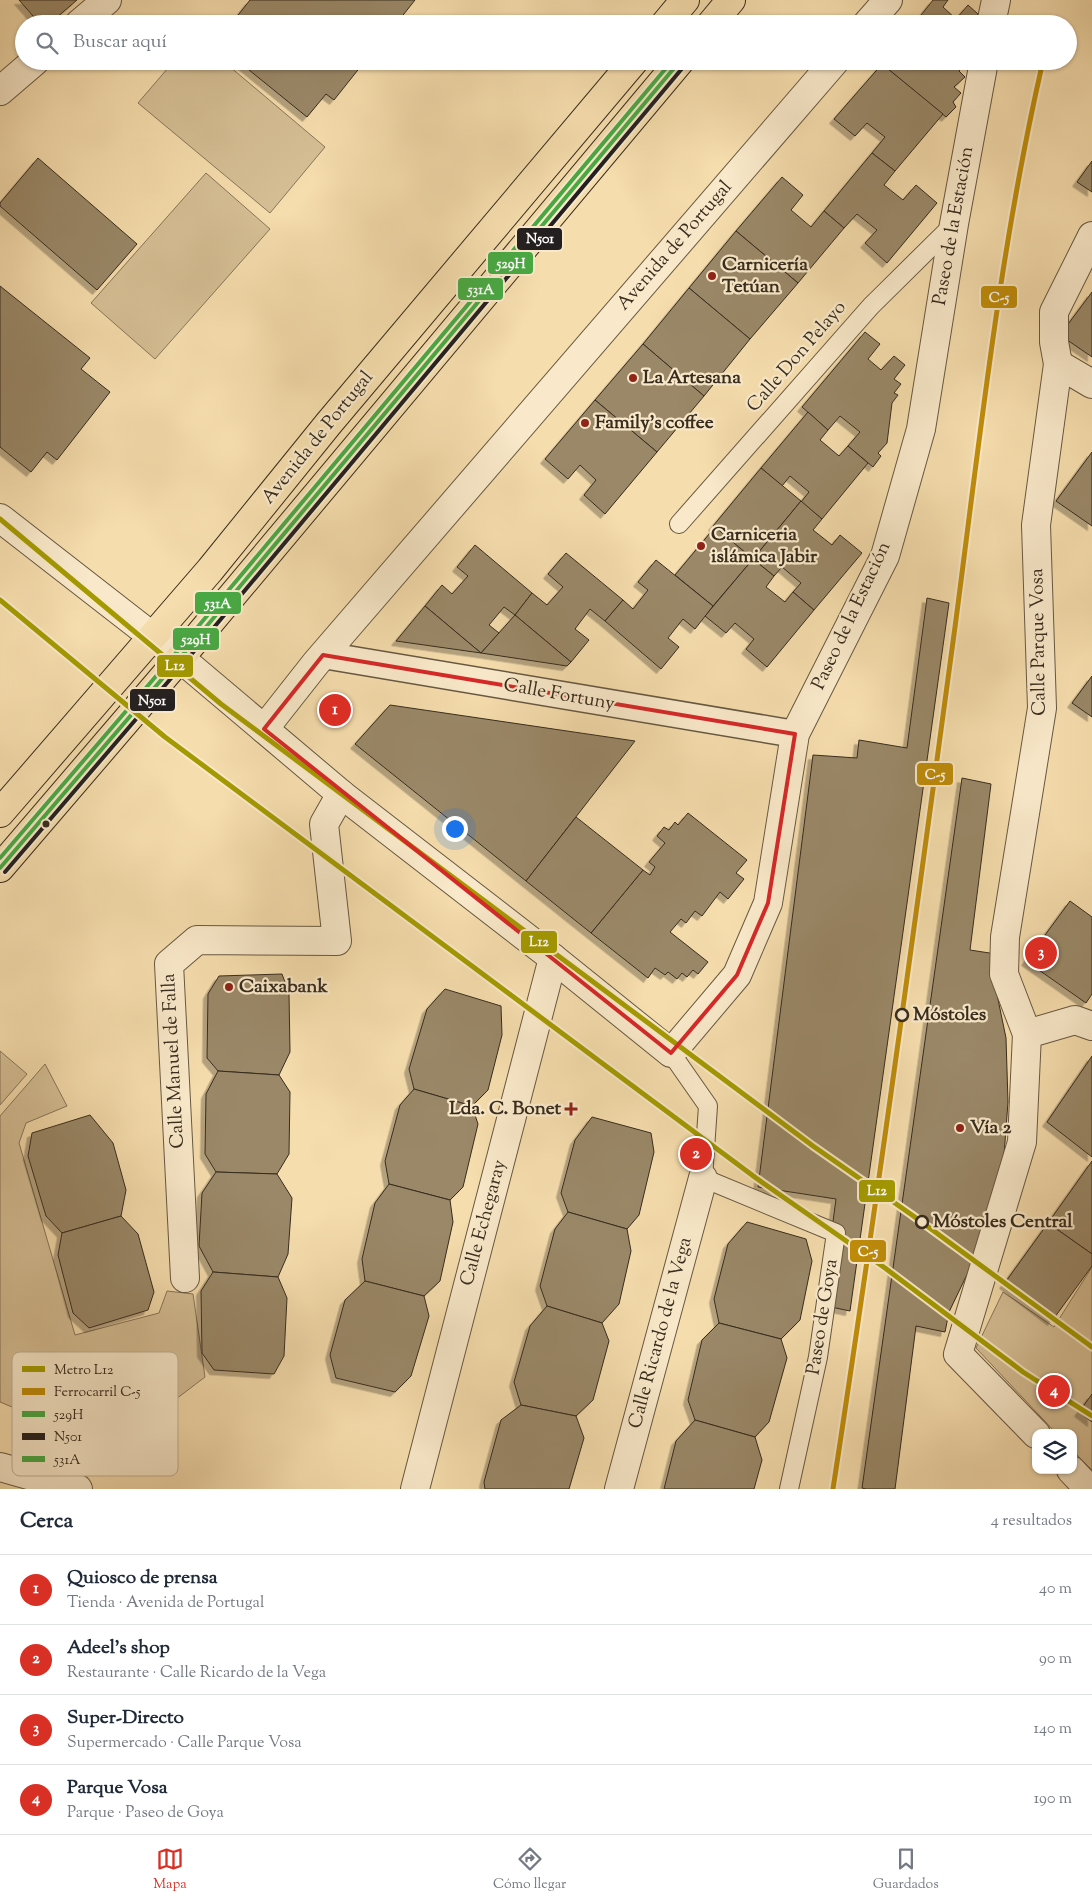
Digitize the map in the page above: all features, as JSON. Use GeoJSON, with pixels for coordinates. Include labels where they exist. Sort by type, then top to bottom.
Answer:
{"type":"FeatureCollection","features":[{"type":"Feature","properties":{"kind":"main road"},"geometry":{"type":"LineString","coordinates":[[672,15],[685,0]]}},
{"type":"Feature","properties":{"kind":"main road"},"geometry":{"type":"LineString","coordinates":[[718,15],[731,0]]}},
{"type":"Feature","properties":{"kind":"main road","name":"Avenida de Portugal"},"geometry":{"type":"LineString","coordinates":[[0,813],[153,637],[626,70]]}},
{"type":"Feature","properties":{"kind":"main road","name":"Avenida de Portugal"},"geometry":{"type":"LineString","coordinates":[[0,868],[180,658],[672,70]]}},
{"type":"Feature","properties":{"kind":"street"},"geometry":{"type":"LineString","coordinates":[[90,15],[107,0]]}},
{"type":"Feature","properties":{"kind":"street"},"geometry":{"type":"LineString","coordinates":[[875,15],[888,0]]}},
{"type":"Feature","properties":{"kind":"street"},"geometry":{"type":"LineString","coordinates":[[994,15],[996,0]]}},
{"type":"Feature","properties":{"kind":"street"},"geometry":{"type":"LineString","coordinates":[[0,91],[24,70]]}},
{"type":"Feature","properties":{"kind":"street","name":"Avenida de Portugal"},"geometry":{"type":"LineString","coordinates":[[264,729],[323,655],[827,70]]}},
{"type":"Feature","properties":{"kind":"street","name":"Paseo de la Estación"},"geometry":{"type":"LineString","coordinates":[[671,1053],[737,975],[768,903],[795,734],[885,556],[921,429],[954,224],[982,70]]}},
{"type":"Feature","properties":{"kind":"street","name":"Calle Parque Vosa"},"geometry":{"type":"LineString","coordinates":[[1032,1430],[958,1354],[1022,1142],[1027,1034],[1004,974],[1005,937],[1042,708],[1036,525],[1058,364],[1054,342],[1054,312],[1092,236]]}},
{"type":"Feature","properties":{"kind":"street"},"geometry":{"type":"LineString","coordinates":[[1058,364],[1092,384]]}},
{"type":"Feature","properties":{"kind":"street"},"geometry":{"type":"LineString","coordinates":[[0,518],[180,658],[341,794],[553,958],[671,1053]]}},
{"type":"Feature","properties":{"kind":"street","name":"Calle Fortuny"},"geometry":{"type":"LineString","coordinates":[[323,655],[795,734]]}},
{"type":"Feature","properties":{"kind":"street","name":"Calle Manuel de Falla"},"geometry":{"type":"LineString","coordinates":[[185,1278],[169,964],[198,940],[337,941],[324,824],[341,794]]}},
{"type":"Feature","properties":{"kind":"street","name":"Calle Echegaray"},"geometry":{"type":"LineString","coordinates":[[415,1489],[553,958]]}},
{"type":"Feature","properties":{"kind":"street"},"geometry":{"type":"LineString","coordinates":[[1027,1034],[1075,1020],[1092,1026]]}},
{"type":"Feature","properties":{"kind":"street","name":"Calle Ricardo de la Vega"},"geometry":{"type":"LineString","coordinates":[[619,1489],[703,1178]]}},
{"type":"Feature","properties":{"kind":"street"},"geometry":{"type":"LineString","coordinates":[[1075,1474],[1089,1489]]}},
{"type":"Feature","properties":{"kind":"street"},"geometry":{"type":"LineString","coordinates":[[32,1476],[78,1489]]}},
{"type":"Feature","properties":{"kind":"lane","name":"Calle Don Pelayo"},"geometry":{"type":"LineString","coordinates":[[679,524],[871,306],[954,224]]}},
{"type":"Feature","properties":{"kind":"lane"},"geometry":{"type":"LineString","coordinates":[[671,1053],[708,1106],[703,1178]]}},
{"type":"Feature","properties":{"kind":"lane","name":"Paseo de Goya"},"geometry":{"type":"LineString","coordinates":[[703,1178],[836,1233],[818,1357],[789,1489]]}},
{"type":"Feature","properties":{"kind":"highlighted area"},"geometry":{"type":"Polygon","coordinates":[[[323,655],[795,734],[768,903],[737,975],[671,1053],[264,729],[323,655]]]}},
{"type":"Feature","properties":{"kind":"shaded area"},"geometry":{"type":"Polygon","coordinates":[[[166,70],[234,70],[325,147],[270,213],[138,103],[166,70]]]}},
{"type":"Feature","properties":{"kind":"shaded area"},"geometry":{"type":"Polygon","coordinates":[[[206,173],[270,229],[155,359],[91,303],[206,173]]]}},
{"type":"Feature","properties":{"kind":"shaded area"},"geometry":{"type":"Polygon","coordinates":[[[0,1051],[27,1074],[0,1105],[0,1051]]]}},
{"type":"Feature","properties":{"kind":"shaded area"},"geometry":{"type":"Polygon","coordinates":[[[45,1064],[67,1106],[26,1123],[19,1143],[75,1335],[159,1313],[167,1291],[193,1294],[205,1377],[178,1398],[178,1352],[12,1352],[12,1407],[0,1402],[0,1116],[45,1064]]]}},
{"type":"Feature","properties":{"kind":"shaded area"},"geometry":{"type":"Polygon","coordinates":[[[1092,1267],[1092,1470],[1077,1455],[1077,1429],[1052,1429],[976,1348],[1003,1292],[1054,1327],[1092,1267]]]}},
{"type":"Feature","properties":{"kind":"building"},"geometry":{"type":"Polygon","coordinates":[[[19,0],[77,0],[60,15],[32,15],[19,0]]]}},
{"type":"Feature","properties":{"kind":"building"},"geometry":{"type":"Polygon","coordinates":[[[250,0],[415,0],[403,15],[238,15],[250,0]]]}},
{"type":"Feature","properties":{"kind":"building"},"geometry":{"type":"Polygon","coordinates":[[[933,0],[948,0],[943,7],[952,15],[921,15],[933,0]]]}},
{"type":"Feature","properties":{"kind":"building"},"geometry":{"type":"Polygon","coordinates":[[[968,5],[977,15],[959,15],[968,5]]]}},
{"type":"Feature","properties":{"kind":"building"},"geometry":{"type":"Polygon","coordinates":[[[249,70],[358,70],[334,100],[326,94],[307,117],[249,70]]]}},
{"type":"Feature","properties":{"kind":"building"},"geometry":{"type":"Polygon","coordinates":[[[877,70],[889,70],[943,114],[895,171],[872,153],[885,137],[867,123],[855,136],[834,119],[877,70]]]}},
{"type":"Feature","properties":{"kind":"building"},"geometry":{"type":"Polygon","coordinates":[[[889,70],[960,70],[965,77],[954,87],[961,93],[953,102],[956,107],[946,117],[889,70]]]}},
{"type":"Feature","properties":{"kind":"building"},"geometry":{"type":"Polygon","coordinates":[[[872,153],[895,171],[884,185],[903,200],[916,185],[937,203],[887,263],[865,243],[877,230],[857,214],[844,228],[824,211],[872,153]]]}},
{"type":"Feature","properties":{"kind":"building"},"geometry":{"type":"Polygon","coordinates":[[[38,158],[137,244],[97,290],[0,206],[0,203],[38,158]]]}},
{"type":"Feature","properties":{"kind":"building"},"geometry":{"type":"Polygon","coordinates":[[[1092,161],[1092,192],[1077,182],[1092,161]]]}},
{"type":"Feature","properties":{"kind":"building"},"geometry":{"type":"Polygon","coordinates":[[[782,177],[803,195],[791,210],[811,227],[824,211],[844,228],[798,283],[736,231],[782,177]]]}},
{"type":"Feature","properties":{"kind":"building"},"geometry":{"type":"Polygon","coordinates":[[[736,231],[798,283],[750,339],[689,288],[736,231]]]}},
{"type":"Feature","properties":{"kind":"building"},"geometry":{"type":"Polygon","coordinates":[[[0,286],[90,358],[81,369],[110,392],[57,460],[47,452],[31,472],[0,447],[0,286]]]}},
{"type":"Feature","properties":{"kind":"building"},"geometry":{"type":"Polygon","coordinates":[[[689,288],[750,339],[704,396],[643,344],[689,288]]]}},
{"type":"Feature","properties":{"kind":"building"},"geometry":{"type":"Polygon","coordinates":[[[1092,292],[1092,357],[1060,335],[1092,292]]]}},
{"type":"Feature","properties":{"kind":"building"},"geometry":{"type":"Polygon","coordinates":[[[865,332],[880,344],[868,359],[881,370],[894,356],[905,365],[894,379],[901,384],[894,393],[898,395],[892,403],[887,443],[878,453],[881,456],[873,467],[848,446],[860,432],[840,416],[828,430],[802,407],[865,332]]]}},
{"type":"Feature","properties":{"kind":"building"},"geometry":{"type":"Polygon","coordinates":[[[643,344],[704,396],[657,452],[595,400],[643,344]]]}},
{"type":"Feature","properties":{"kind":"building"},"geometry":{"type":"Polygon","coordinates":[[[595,400],[657,452],[605,514],[584,495],[596,480],[580,465],[568,479],[545,459],[595,400]]]}},
{"type":"Feature","properties":{"kind":"building"},"geometry":{"type":"Polygon","coordinates":[[[808,412],[828,430],[820,440],[839,456],[848,446],[868,463],[822,519],[801,502],[809,492],[790,476],[782,486],[761,468],[808,412]]]}},
{"type":"Feature","properties":{"kind":"building"},"geometry":{"type":"Polygon","coordinates":[[[1092,452],[1092,526],[1056,501],[1092,452]]]}},
{"type":"Feature","properties":{"kind":"building"},"geometry":{"type":"Polygon","coordinates":[[[761,468],[801,501],[753,559],[713,526],[761,468]]]}},
{"type":"Feature","properties":{"kind":"building"},"geometry":{"type":"Polygon","coordinates":[[[801,501],[822,519],[813,530],[832,545],[840,535],[862,553],[814,610],[793,592],[801,583],[782,567],[774,576],[753,559],[801,501]]]}},
{"type":"Feature","properties":{"kind":"building"},"geometry":{"type":"Polygon","coordinates":[[[715,527],[753,559],[713,606],[675,575],[715,527]]]}},
{"type":"Feature","properties":{"kind":"building"},"geometry":{"type":"Polygon","coordinates":[[[475,545],[532,593],[515,615],[504,607],[489,625],[499,633],[481,653],[425,606],[442,585],[452,594],[468,576],[457,567],[475,545]]]}},
{"type":"Feature","properties":{"kind":"building"},"geometry":{"type":"Polygon","coordinates":[[[566,553],[623,600],[605,621],[590,609],[575,629],[589,640],[571,662],[515,615],[532,593],[547,605],[563,587],[548,574],[566,553]]]}},
{"type":"Feature","properties":{"kind":"building"},"geometry":{"type":"Polygon","coordinates":[[[753,559],[774,576],[766,587],[785,602],[793,592],[814,610],[767,667],[746,649],[754,639],[735,623],[726,633],[705,616],[753,559]]]}},
{"type":"Feature","properties":{"kind":"building"},"geometry":{"type":"Polygon","coordinates":[[[656,560],[713,606],[695,629],[683,619],[668,638],[679,647],[661,669],[605,621],[623,600],[633,609],[648,590],[638,582],[656,560]]]}},
{"type":"Feature","properties":{"kind":"building"},"geometry":{"type":"Polygon","coordinates":[[[927,598],[949,603],[850,1311],[831,1307],[832,1229],[836,1199],[758,1187],[813,755],[857,758],[859,740],[907,748],[927,598]]]}},
{"type":"Feature","properties":{"kind":"building"},"geometry":{"type":"Polygon","coordinates":[[[425,606],[481,653],[396,641],[425,606]]]}},
{"type":"Feature","properties":{"kind":"building"},"geometry":{"type":"Polygon","coordinates":[[[515,615],[571,662],[567,666],[481,653],[515,615]]]}},
{"type":"Feature","properties":{"kind":"building"},"geometry":{"type":"Polygon","coordinates":[[[1092,676],[1092,717],[1072,703],[1092,676]]]}},
{"type":"Feature","properties":{"kind":"building"},"geometry":{"type":"Polygon","coordinates":[[[390,705],[635,741],[526,881],[355,744],[390,705]]]}},
{"type":"Feature","properties":{"kind":"building","name":"Vía 2"},"geometry":{"type":"Polygon","coordinates":[[[962,778],[991,784],[970,950],[996,954],[993,975],[1006,1038],[1008,1102],[1004,1155],[974,1260],[949,1312],[945,1332],[916,1326],[895,1489],[866,1489],[862,1488],[962,778]]]}},
{"type":"Feature","properties":{"kind":"building"},"geometry":{"type":"Polygon","coordinates":[[[688,813],[747,860],[736,873],[744,879],[728,899],[720,892],[702,916],[695,911],[686,923],[681,919],[670,932],[708,962],[698,974],[693,970],[687,977],[682,973],[677,979],[668,972],[665,975],[655,968],[648,978],[591,933],[643,870],[650,875],[655,867],[649,862],[665,843],[657,836],[664,827],[669,830],[675,822],[678,825],[688,813]]]}},
{"type":"Feature","properties":{"kind":"building"},"geometry":{"type":"Polygon","coordinates":[[[576,817],[643,870],[591,933],[526,881],[576,817]]]}},
{"type":"Feature","properties":{"kind":"building"},"geometry":{"type":"Polygon","coordinates":[[[1070,901],[1092,917],[1092,994],[1086,1003],[1026,961],[1070,901]]]}},
{"type":"Feature","properties":{"kind":"building"},"geometry":{"type":"Polygon","coordinates":[[[282,974],[289,993],[290,1052],[279,1075],[218,1071],[207,1058],[208,994],[219,976],[282,974]]]}},
{"type":"Feature","properties":{"kind":"building"},"geometry":{"type":"Polygon","coordinates":[[[445,989],[501,1006],[502,1035],[488,1090],[472,1106],[414,1089],[409,1069],[427,1009],[445,989]]]}},
{"type":"Feature","properties":{"kind":"building"},"geometry":{"type":"Polygon","coordinates":[[[1092,1056],[1092,1157],[1047,1122],[1092,1056]]]}},
{"type":"Feature","properties":{"kind":"building"},"geometry":{"type":"Polygon","coordinates":[[[218,1071],[279,1075],[290,1092],[289,1154],[277,1174],[216,1172],[205,1154],[206,1094],[218,1071]]]}},
{"type":"Feature","properties":{"kind":"building"},"geometry":{"type":"Polygon","coordinates":[[[414,1089],[472,1106],[478,1124],[463,1187],[450,1200],[389,1184],[385,1161],[400,1105],[414,1089]]]}},
{"type":"Feature","properties":{"kind":"building"},"geometry":{"type":"Polygon","coordinates":[[[90,1115],[113,1143],[126,1190],[121,1216],[62,1233],[46,1216],[28,1156],[32,1133],[90,1115]]]}},
{"type":"Feature","properties":{"kind":"building"},"geometry":{"type":"Polygon","coordinates":[[[592,1117],[651,1133],[654,1152],[639,1215],[627,1229],[568,1212],[561,1193],[575,1140],[592,1117]]]}},
{"type":"Feature","properties":{"kind":"building"},"geometry":{"type":"Polygon","coordinates":[[[1092,1161],[1092,1254],[1048,1223],[1092,1161]]]}},
{"type":"Feature","properties":{"kind":"building"},"geometry":{"type":"Polygon","coordinates":[[[216,1172],[277,1174],[292,1198],[288,1254],[278,1277],[213,1272],[199,1246],[202,1193],[216,1172]]]}},
{"type":"Feature","properties":{"kind":"building"},"geometry":{"type":"Polygon","coordinates":[[[389,1184],[450,1200],[453,1222],[440,1281],[424,1296],[365,1281],[362,1259],[375,1203],[389,1184]]]}},
{"type":"Feature","properties":{"kind":"building"},"geometry":{"type":"Polygon","coordinates":[[[568,1212],[627,1229],[631,1251],[619,1304],[602,1323],[547,1306],[540,1286],[555,1229],[568,1212]]]}},
{"type":"Feature","properties":{"kind":"building"},"geometry":{"type":"Polygon","coordinates":[[[121,1216],[138,1234],[154,1292],[148,1310],[89,1328],[73,1313],[58,1255],[62,1233],[121,1216]]]}},
{"type":"Feature","properties":{"kind":"building"},"geometry":{"type":"Polygon","coordinates":[[[747,1222],[806,1239],[812,1261],[800,1320],[781,1339],[719,1323],[714,1299],[728,1244],[747,1222]]]}},
{"type":"Feature","properties":{"kind":"building"},"geometry":{"type":"Polygon","coordinates":[[[1048,1223],[1092,1254],[1092,1266],[1052,1321],[1004,1284],[1048,1223]]]}},
{"type":"Feature","properties":{"kind":"building"},"geometry":{"type":"Polygon","coordinates":[[[213,1272],[278,1277],[287,1298],[284,1356],[274,1374],[214,1370],[202,1353],[201,1291],[213,1272]]]}},
{"type":"Feature","properties":{"kind":"building"},"geometry":{"type":"Polygon","coordinates":[[[365,1281],[424,1296],[429,1316],[411,1376],[395,1392],[336,1378],[330,1355],[345,1300],[365,1281]]]}},
{"type":"Feature","properties":{"kind":"building"},"geometry":{"type":"Polygon","coordinates":[[[547,1306],[602,1323],[609,1341],[593,1400],[576,1416],[521,1405],[514,1382],[530,1326],[547,1306]]]}},
{"type":"Feature","properties":{"kind":"building"},"geometry":{"type":"Polygon","coordinates":[[[719,1323],[781,1339],[787,1358],[769,1422],[755,1437],[695,1420],[688,1400],[702,1340],[719,1323]]]}},
{"type":"Feature","properties":{"kind":"building"},"geometry":{"type":"Polygon","coordinates":[[[1092,1394],[1092,1422],[1079,1412],[1092,1394]]]}},
{"type":"Feature","properties":{"kind":"building"},"geometry":{"type":"Polygon","coordinates":[[[521,1405],[576,1416],[584,1438],[569,1489],[485,1489],[484,1482],[501,1420],[521,1405]]]}},
{"type":"Feature","properties":{"kind":"building"},"geometry":{"type":"Polygon","coordinates":[[[695,1420],[755,1437],[762,1460],[754,1489],[664,1489],[676,1441],[695,1420]]]}},
{"type":"Feature","properties":{"kind":"metro line","name":"L12"},"geometry":{"type":"LineString","coordinates":[[0,519],[221,704],[813,1146],[912,1215],[1092,1347]]}},
{"type":"Feature","properties":{"kind":"metro line","name":"L12"},"geometry":{"type":"LineString","coordinates":[[0,600],[165,737],[756,1178],[885,1268],[1023,1372],[1092,1416]]}},
{"type":"Feature","properties":{"kind":"rail line","name":"C-5"},"geometry":{"type":"LineString","coordinates":[[833,1489],[911,951],[992,343],[1015,201],[1041,70]]}},
{"type":"Feature","properties":{"kind":"transit line","name":"531A"},"geometry":{"type":"LineString","coordinates":[[0,858],[175,654],[664,70]]}},
{"type":"Feature","properties":{"kind":"transit line","name":"529H"},"geometry":{"type":"LineString","coordinates":[[0,868],[180,658],[672,70]]}},
{"type":"Feature","properties":{"kind":"transit line","name":"N501"},"geometry":{"type":"LineString","coordinates":[[5,872],[185,662],[681,70]]}},
{"type":"Feature","properties":{"kind":"place","name":"Carnicería Tetúan"},"geometry":{"type":"Point","coordinates":[712,276]}},
{"type":"Feature","properties":{"kind":"place","name":"La Artesana"},"geometry":{"type":"Point","coordinates":[633,378]}},
{"type":"Feature","properties":{"kind":"place","name":"Family's coffee"},"geometry":{"type":"Point","coordinates":[585,423]}},
{"type":"Feature","properties":{"kind":"place","name":"Carniceria islámica Jabir"},"geometry":{"type":"Point","coordinates":[701,546]}},
{"type":"Feature","properties":{"kind":"place","name":"Quiosco de prensa"},"geometry":{"type":"Point","coordinates":[335,710]}},
{"type":"Feature","properties":{"kind":"place","name":"Super-Directo"},"geometry":{"type":"Point","coordinates":[1041,953]}},
{"type":"Feature","properties":{"kind":"place","name":"Caixabank"},"geometry":{"type":"Point","coordinates":[229,987]}},
{"type":"Feature","properties":{"kind":"place","name":"Móstoles"},"geometry":{"type":"Point","coordinates":[902,1015]}},
{"type":"Feature","properties":{"kind":"place","name":"Lda. C. Bonet"},"geometry":{"type":"Point","coordinates":[571,1109]}},
{"type":"Feature","properties":{"kind":"place","name":"Vía 2"},"geometry":{"type":"Point","coordinates":[960,1128]}},
{"type":"Feature","properties":{"kind":"place","name":"Adeel's shop"},"geometry":{"type":"Point","coordinates":[696,1154]}},
{"type":"Feature","properties":{"kind":"place","name":"Móstoles Central"},"geometry":{"type":"Point","coordinates":[922,1222]}},
{"type":"Feature","properties":{"kind":"place","name":"Parque Vosa"},"geometry":{"type":"Point","coordinates":[1054,1391]}}]}
